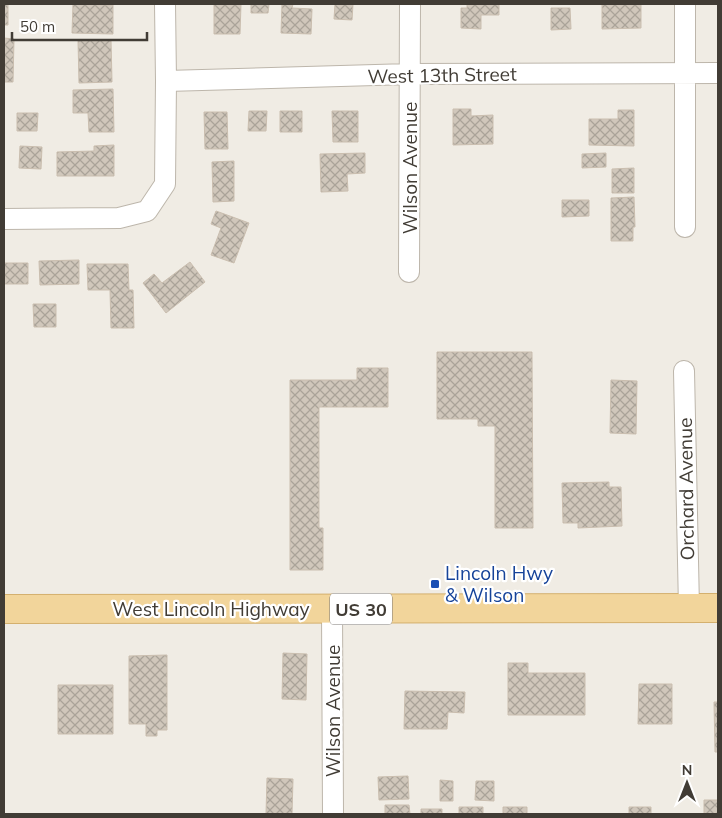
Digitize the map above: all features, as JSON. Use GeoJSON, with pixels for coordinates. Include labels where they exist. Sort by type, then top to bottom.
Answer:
{"type":"FeatureCollection","features":[{"type":"Feature","properties":{"kind":"main road","name":"West Lincoln Highway"},"geometry":{"type":"LineString","coordinates":[[4,610],[718,608]]}},
{"type":"Feature","properties":{"kind":"street"},"geometry":{"type":"LineString","coordinates":[[4,219],[119,218],[147,211],[165,184],[165,4]]}},
{"type":"Feature","properties":{"kind":"street","name":"Wilson Avenue"},"geometry":{"type":"LineString","coordinates":[[409,272],[410,4]]}},
{"type":"Feature","properties":{"kind":"street"},"geometry":{"type":"LineString","coordinates":[[685,4],[686,227]]}},
{"type":"Feature","properties":{"kind":"street","name":"West 13th Street"},"geometry":{"type":"LineString","coordinates":[[166,81],[410,74],[718,74]]}},
{"type":"Feature","properties":{"kind":"street","name":"Orchard Avenue"},"geometry":{"type":"LineString","coordinates":[[684,371],[689,608]]}},
{"type":"Feature","properties":{"kind":"street","name":"Wilson Avenue"},"geometry":{"type":"LineString","coordinates":[[332,609],[333,814]]}},
{"type":"Feature","properties":{"kind":"building"},"geometry":{"type":"Polygon","coordinates":[[[4,4],[8,4],[8,25],[4,25],[4,4]]]}},
{"type":"Feature","properties":{"kind":"building"},"geometry":{"type":"Polygon","coordinates":[[[73,4],[113,5],[113,34],[72,33],[73,4]]]}},
{"type":"Feature","properties":{"kind":"building"},"geometry":{"type":"Polygon","coordinates":[[[214,4],[241,4],[240,34],[214,34],[214,4]]]}},
{"type":"Feature","properties":{"kind":"building"},"geometry":{"type":"Polygon","coordinates":[[[251,4],[269,4],[268,13],[251,13],[251,4]]]}},
{"type":"Feature","properties":{"kind":"building"},"geometry":{"type":"Polygon","coordinates":[[[282,4],[293,4],[292,8],[312,9],[311,34],[281,33],[282,4]]]}},
{"type":"Feature","properties":{"kind":"building"},"geometry":{"type":"Polygon","coordinates":[[[335,4],[353,4],[352,20],[334,19],[335,4]]]}},
{"type":"Feature","properties":{"kind":"building"},"geometry":{"type":"Polygon","coordinates":[[[467,4],[499,4],[499,15],[481,15],[481,29],[461,28],[461,8],[467,8],[467,4]]]}},
{"type":"Feature","properties":{"kind":"building"},"geometry":{"type":"Polygon","coordinates":[[[602,4],[641,4],[641,28],[602,29],[602,4]]]}},
{"type":"Feature","properties":{"kind":"building"},"geometry":{"type":"Polygon","coordinates":[[[551,8],[570,8],[571,29],[551,30],[551,8]]]}},
{"type":"Feature","properties":{"kind":"building"},"geometry":{"type":"Polygon","coordinates":[[[4,38],[14,39],[13,82],[4,82],[4,38]]]}},
{"type":"Feature","properties":{"kind":"building"},"geometry":{"type":"Polygon","coordinates":[[[78,40],[111,40],[112,82],[79,83],[78,40]]]}},
{"type":"Feature","properties":{"kind":"building"},"geometry":{"type":"Polygon","coordinates":[[[113,89],[114,132],[89,132],[88,113],[73,113],[73,90],[113,89]]]}},
{"type":"Feature","properties":{"kind":"building"},"geometry":{"type":"Polygon","coordinates":[[[453,109],[471,109],[471,116],[493,115],[493,144],[453,145],[453,109]]]}},
{"type":"Feature","properties":{"kind":"building"},"geometry":{"type":"Polygon","coordinates":[[[618,110],[634,110],[634,146],[589,145],[589,119],[618,119],[618,110]]]}},
{"type":"Feature","properties":{"kind":"building"},"geometry":{"type":"Polygon","coordinates":[[[249,111],[267,111],[266,131],[248,131],[249,111]]]}},
{"type":"Feature","properties":{"kind":"building"},"geometry":{"type":"Polygon","coordinates":[[[280,111],[302,111],[302,132],[280,132],[280,111]]]}},
{"type":"Feature","properties":{"kind":"building"},"geometry":{"type":"Polygon","coordinates":[[[332,111],[358,111],[358,142],[333,142],[332,111]]]}},
{"type":"Feature","properties":{"kind":"building"},"geometry":{"type":"Polygon","coordinates":[[[204,112],[227,112],[228,149],[205,149],[204,112]]]}},
{"type":"Feature","properties":{"kind":"building"},"geometry":{"type":"Polygon","coordinates":[[[17,113],[38,113],[37,131],[17,131],[17,113]]]}},
{"type":"Feature","properties":{"kind":"building"},"geometry":{"type":"Polygon","coordinates":[[[114,145],[114,176],[57,176],[57,152],[94,151],[94,146],[114,145]]]}},
{"type":"Feature","properties":{"kind":"building"},"geometry":{"type":"Polygon","coordinates":[[[20,146],[42,147],[41,169],[19,168],[20,146]]]}},
{"type":"Feature","properties":{"kind":"building"},"geometry":{"type":"Polygon","coordinates":[[[365,153],[365,173],[347,174],[348,191],[321,192],[320,154],[365,153]]]}},
{"type":"Feature","properties":{"kind":"building"},"geometry":{"type":"Polygon","coordinates":[[[606,153],[606,167],[582,168],[582,154],[606,153]]]}},
{"type":"Feature","properties":{"kind":"building"},"geometry":{"type":"Polygon","coordinates":[[[234,161],[234,201],[213,202],[212,162],[234,161]]]}},
{"type":"Feature","properties":{"kind":"building"},"geometry":{"type":"Polygon","coordinates":[[[634,168],[634,193],[612,193],[612,169],[634,168]]]}},
{"type":"Feature","properties":{"kind":"building"},"geometry":{"type":"Polygon","coordinates":[[[634,197],[635,227],[633,227],[633,241],[611,241],[611,198],[634,197]]]}},
{"type":"Feature","properties":{"kind":"building"},"geometry":{"type":"Polygon","coordinates":[[[562,200],[589,200],[589,216],[562,217],[562,200]]]}},
{"type":"Feature","properties":{"kind":"building"},"geometry":{"type":"Polygon","coordinates":[[[216,211],[249,223],[234,263],[211,255],[221,228],[211,224],[216,211]]]}},
{"type":"Feature","properties":{"kind":"building"},"geometry":{"type":"Polygon","coordinates":[[[79,260],[79,284],[40,285],[39,261],[79,260]]]}},
{"type":"Feature","properties":{"kind":"building"},"geometry":{"type":"Polygon","coordinates":[[[190,262],[205,282],[166,313],[143,283],[154,274],[162,283],[190,262]]]}},
{"type":"Feature","properties":{"kind":"building"},"geometry":{"type":"Polygon","coordinates":[[[4,263],[28,263],[28,284],[4,284],[4,263]]]}},
{"type":"Feature","properties":{"kind":"building"},"geometry":{"type":"Polygon","coordinates":[[[87,264],[128,264],[129,290],[133,290],[134,328],[111,328],[110,290],[88,290],[87,264]]]}},
{"type":"Feature","properties":{"kind":"building"},"geometry":{"type":"Polygon","coordinates":[[[33,304],[56,304],[56,327],[34,327],[33,304]]]}},
{"type":"Feature","properties":{"kind":"building"},"geometry":{"type":"Polygon","coordinates":[[[437,352],[532,352],[533,528],[495,528],[495,426],[478,426],[478,419],[437,419],[437,352]]]}},
{"type":"Feature","properties":{"kind":"building"},"geometry":{"type":"Polygon","coordinates":[[[357,368],[388,368],[388,407],[319,407],[319,528],[323,528],[323,570],[290,570],[290,380],[357,380],[357,368]]]}},
{"type":"Feature","properties":{"kind":"building"},"geometry":{"type":"Polygon","coordinates":[[[611,380],[637,381],[636,434],[610,433],[611,380]]]}},
{"type":"Feature","properties":{"kind":"building"},"geometry":{"type":"Polygon","coordinates":[[[609,482],[609,487],[621,487],[622,526],[578,528],[578,523],[563,523],[562,483],[609,482]]]}},
{"type":"Feature","properties":{"kind":"building"},"geometry":{"type":"Polygon","coordinates":[[[283,653],[307,654],[306,700],[282,699],[283,653]]]}},
{"type":"Feature","properties":{"kind":"building"},"geometry":{"type":"Polygon","coordinates":[[[167,655],[167,730],[157,730],[157,736],[146,736],[146,724],[129,724],[129,656],[167,655]]]}},
{"type":"Feature","properties":{"kind":"building"},"geometry":{"type":"Polygon","coordinates":[[[508,663],[528,663],[528,673],[585,673],[585,715],[508,715],[508,663]]]}},
{"type":"Feature","properties":{"kind":"building"},"geometry":{"type":"Polygon","coordinates":[[[639,684],[672,684],[672,724],[638,724],[639,684]]]}},
{"type":"Feature","properties":{"kind":"building"},"geometry":{"type":"Polygon","coordinates":[[[58,685],[113,685],[113,734],[58,734],[58,685]]]}},
{"type":"Feature","properties":{"kind":"building"},"geometry":{"type":"Polygon","coordinates":[[[405,691],[465,692],[464,713],[448,712],[447,729],[404,729],[405,691]]]}},
{"type":"Feature","properties":{"kind":"building"},"geometry":{"type":"Polygon","coordinates":[[[714,702],[718,702],[718,752],[715,752],[714,702]]]}},
{"type":"Feature","properties":{"kind":"building"},"geometry":{"type":"Polygon","coordinates":[[[408,776],[409,799],[379,800],[378,777],[408,776]]]}},
{"type":"Feature","properties":{"kind":"building"},"geometry":{"type":"Polygon","coordinates":[[[267,778],[293,779],[292,814],[266,814],[267,778]]]}},
{"type":"Feature","properties":{"kind":"building"},"geometry":{"type":"Polygon","coordinates":[[[440,780],[453,781],[453,801],[440,801],[440,780]]]}},
{"type":"Feature","properties":{"kind":"building"},"geometry":{"type":"Polygon","coordinates":[[[476,781],[494,781],[494,801],[475,800],[476,781]]]}},
{"type":"Feature","properties":{"kind":"building"},"geometry":{"type":"Polygon","coordinates":[[[704,800],[718,800],[718,814],[704,814],[704,800]]]}},
{"type":"Feature","properties":{"kind":"building"},"geometry":{"type":"Polygon","coordinates":[[[385,805],[409,805],[410,814],[385,814],[385,805]]]}},
{"type":"Feature","properties":{"kind":"building"},"geometry":{"type":"Polygon","coordinates":[[[459,807],[483,807],[483,814],[459,814],[459,807]]]}},
{"type":"Feature","properties":{"kind":"building"},"geometry":{"type":"Polygon","coordinates":[[[503,807],[527,807],[527,814],[503,814],[503,807]]]}},
{"type":"Feature","properties":{"kind":"building"},"geometry":{"type":"Polygon","coordinates":[[[629,807],[651,807],[651,814],[629,814],[629,807]]]}},
{"type":"Feature","properties":{"kind":"building"},"geometry":{"type":"Polygon","coordinates":[[[421,809],[442,809],[442,814],[421,814],[421,809]]]}},
{"type":"Feature","properties":{"kind":"place","name":"Lincoln Hwy & Wilson"},"geometry":{"type":"Point","coordinates":[435,584]}}]}
